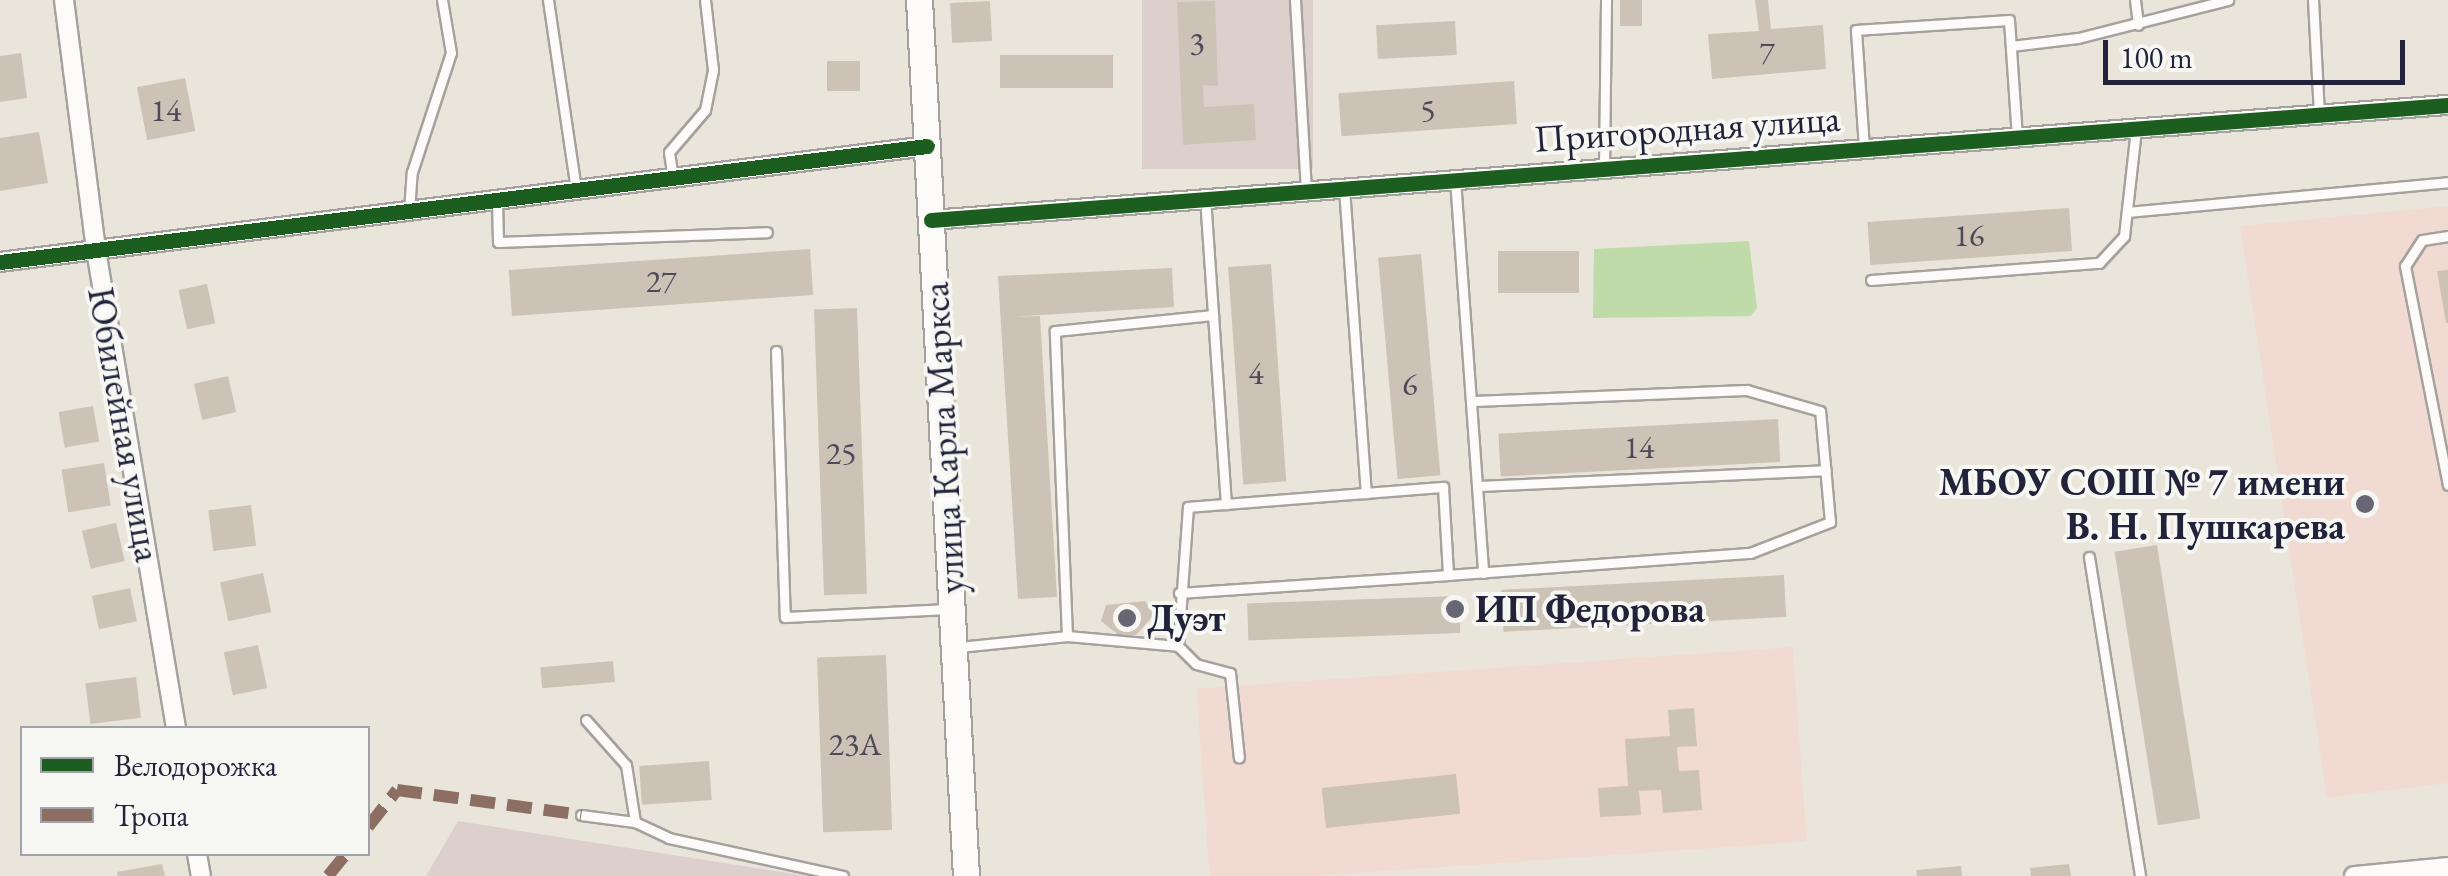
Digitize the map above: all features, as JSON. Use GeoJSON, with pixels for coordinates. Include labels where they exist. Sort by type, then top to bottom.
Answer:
{"type":"FeatureCollection","features":[{"type":"Feature","properties":{"kind":"main road","name":"улица Карла Маркса"},"geometry":{"type":"LineString","coordinates":[[919,0],[966,876]]}},
{"type":"Feature","properties":{"kind":"street","name":"Юбилейная улица"},"geometry":{"type":"LineString","coordinates":[[64,0],[96,250],[176,726]]}},
{"type":"Feature","properties":{"kind":"street","name":"Пригородная улица"},"geometry":{"type":"LineString","coordinates":[[931,220],[1455,176],[2448,105]]}},
{"type":"Feature","properties":{"kind":"street"},"geometry":{"type":"LineString","coordinates":[[0,262],[927,146]]}},
{"type":"Feature","properties":{"kind":"street"},"geometry":{"type":"LineString","coordinates":[[2354,876],[2448,867]]}},
{"type":"Feature","properties":{"kind":"lane"},"geometry":{"type":"LineString","coordinates":[[409,211],[412,172],[451,53],[442,0]]}},
{"type":"Feature","properties":{"kind":"lane"},"geometry":{"type":"LineString","coordinates":[[548,0],[576,190]]}},
{"type":"Feature","properties":{"kind":"lane"},"geometry":{"type":"LineString","coordinates":[[673,178],[668,152],[705,110],[713,70],[705,0]]}},
{"type":"Feature","properties":{"kind":"lane"},"geometry":{"type":"LineString","coordinates":[[1295,0],[1306,189]]}},
{"type":"Feature","properties":{"kind":"lane"},"geometry":{"type":"LineString","coordinates":[[1604,166],[1606,0]]}},
{"type":"Feature","properties":{"kind":"lane"},"geometry":{"type":"LineString","coordinates":[[2135,0],[2138,25]]}},
{"type":"Feature","properties":{"kind":"lane"},"geometry":{"type":"LineString","coordinates":[[2010,46],[2138,25],[2228,0]]}},
{"type":"Feature","properties":{"kind":"lane"},"geometry":{"type":"LineString","coordinates":[[2312,0],[2319,115]]}},
{"type":"Feature","properties":{"kind":"lane"},"geometry":{"type":"LineString","coordinates":[[1864,148],[1856,30],[2008,20],[2017,137]]}},
{"type":"Feature","properties":{"kind":"lane"},"geometry":{"type":"LineString","coordinates":[[1871,280],[2099,263],[2124,236],[2136,129]]}},
{"type":"Feature","properties":{"kind":"lane"},"geometry":{"type":"LineString","coordinates":[[1455,176],[1483,573]]}},
{"type":"Feature","properties":{"kind":"lane"},"geometry":{"type":"LineString","coordinates":[[2127,212],[2448,182]]}},
{"type":"Feature","properties":{"kind":"lane"},"geometry":{"type":"LineString","coordinates":[[1344,186],[1366,493]]}},
{"type":"Feature","properties":{"kind":"lane"},"geometry":{"type":"LineString","coordinates":[[1205,197],[1226,504]]}},
{"type":"Feature","properties":{"kind":"lane"},"geometry":{"type":"LineString","coordinates":[[496,200],[498,242],[768,232]]}},
{"type":"Feature","properties":{"kind":"lane"},"geometry":{"type":"LineString","coordinates":[[2448,236],[2422,240],[2405,266],[2448,485]]}},
{"type":"Feature","properties":{"kind":"lane"},"geometry":{"type":"LineString","coordinates":[[1067,636],[1055,331],[1213,315]]}},
{"type":"Feature","properties":{"kind":"lane"},"geometry":{"type":"LineString","coordinates":[[776,351],[784,617],[952,609]]}},
{"type":"Feature","properties":{"kind":"lane"},"geometry":{"type":"LineString","coordinates":[[1178,593],[1750,553],[1830,522],[1820,410],[1747,390],[1472,401]]}},
{"type":"Feature","properties":{"kind":"lane"},"geometry":{"type":"LineString","coordinates":[[1478,486],[1826,470]]}},
{"type":"Feature","properties":{"kind":"lane"},"geometry":{"type":"LineString","coordinates":[[1178,646],[1178,593],[1188,507],[1443,487],[1448,576]]}},
{"type":"Feature","properties":{"kind":"lane"},"geometry":{"type":"LineString","coordinates":[[2089,557],[2140,876]]}},
{"type":"Feature","properties":{"kind":"lane"},"geometry":{"type":"LineString","coordinates":[[954,647],[1067,636],[1178,646],[1196,664],[1230,673],[1239,758]]}},
{"type":"Feature","properties":{"kind":"lane"},"geometry":{"type":"LineString","coordinates":[[586,720],[626,766],[635,822]]}},
{"type":"Feature","properties":{"kind":"lane"},"geometry":{"type":"LineString","coordinates":[[581,815],[635,822],[669,838],[843,876]]}},
{"type":"Feature","properties":{"kind":"shaded area"},"geometry":{"type":"Polygon","coordinates":[[[1142,0],[1313,0],[1313,169],[1142,169],[1142,0]]]}},
{"type":"Feature","properties":{"kind":"shaded area","name":"МБОУ СОШ № 7 имени В. Н. Пушкарева"},"geometry":{"type":"Polygon","coordinates":[[[2448,206],[2448,783],[2327,798],[2240,226],[2448,206]]]}},
{"type":"Feature","properties":{"kind":"shaded area"},"geometry":{"type":"Polygon","coordinates":[[[1793,647],[1807,842],[1314,876],[1210,876],[1196,689],[1793,647]]]}},
{"type":"Feature","properties":{"kind":"shaded area"},"geometry":{"type":"Polygon","coordinates":[[[458,821],[807,876],[426,876],[458,821]]]}},
{"type":"Feature","properties":{"kind":"green space"},"geometry":{"type":"Polygon","coordinates":[[[1749,241],[1757,308],[1751,316],[1593,318],[1594,249],[1749,241]]]}},
{"type":"Feature","properties":{"kind":"building"},"geometry":{"type":"Polygon","coordinates":[[[1620,0],[1642,0],[1642,26],[1620,26],[1620,0]]]}},
{"type":"Feature","properties":{"kind":"building"},"geometry":{"type":"Polygon","coordinates":[[[1755,0],[1768,0],[1771,29],[1823,25],[1826,69],[1712,79],[1708,34],[1759,31],[1755,0]]]}},
{"type":"Feature","properties":{"kind":"building"},"geometry":{"type":"Polygon","coordinates":[[[990,1],[992,41],[952,43],[950,3],[990,1]]]}},
{"type":"Feature","properties":{"kind":"building"},"geometry":{"type":"Polygon","coordinates":[[[1215,1],[1218,86],[1203,85],[1204,107],[1254,104],[1256,140],[1183,145],[1177,2],[1215,1]]]}},
{"type":"Feature","properties":{"kind":"building"},"geometry":{"type":"Polygon","coordinates":[[[1455,21],[1457,55],[1378,59],[1376,25],[1455,21]]]}},
{"type":"Feature","properties":{"kind":"building"},"geometry":{"type":"Polygon","coordinates":[[[21,53],[27,98],[0,102],[0,56],[21,53]]]}},
{"type":"Feature","properties":{"kind":"building"},"geometry":{"type":"Polygon","coordinates":[[[1000,55],[1113,55],[1113,88],[1000,88],[1000,55]]]}},
{"type":"Feature","properties":{"kind":"building"},"geometry":{"type":"Polygon","coordinates":[[[827,61],[860,61],[860,91],[827,91],[827,61]]]}},
{"type":"Feature","properties":{"kind":"building"},"geometry":{"type":"Polygon","coordinates":[[[185,78],[195,131],[147,140],[137,87],[185,78]]]}},
{"type":"Feature","properties":{"kind":"building"},"geometry":{"type":"Polygon","coordinates":[[[1514,81],[1517,124],[1341,136],[1338,93],[1514,81]]]}},
{"type":"Feature","properties":{"kind":"building"},"geometry":{"type":"Polygon","coordinates":[[[39,132],[48,183],[0,191],[0,138],[39,132]]]}},
{"type":"Feature","properties":{"kind":"building"},"geometry":{"type":"Polygon","coordinates":[[[2069,208],[2072,251],[1870,265],[1867,222],[2069,208]]]}},
{"type":"Feature","properties":{"kind":"building"},"geometry":{"type":"Polygon","coordinates":[[[810,249],[813,295],[512,316],[509,270],[810,249]]]}},
{"type":"Feature","properties":{"kind":"building"},"geometry":{"type":"Polygon","coordinates":[[[1498,251],[1579,251],[1579,293],[1498,293],[1498,251]]]}},
{"type":"Feature","properties":{"kind":"building"},"geometry":{"type":"Polygon","coordinates":[[[1421,254],[1440,475],[1398,479],[1378,258],[1421,254]]]}},
{"type":"Feature","properties":{"kind":"building"},"geometry":{"type":"Polygon","coordinates":[[[1271,264],[1286,481],[1243,484],[1228,267],[1271,264]]]}},
{"type":"Feature","properties":{"kind":"building"},"geometry":{"type":"Polygon","coordinates":[[[1172,268],[1174,307],[1009,317],[1040,316],[1057,597],[1018,599],[998,276],[1172,268]]]}},
{"type":"Feature","properties":{"kind":"building"},"geometry":{"type":"Polygon","coordinates":[[[2448,270],[2448,323],[2446,323],[2437,271],[2448,270]]]}},
{"type":"Feature","properties":{"kind":"building"},"geometry":{"type":"Polygon","coordinates":[[[207,284],[215,323],[187,329],[179,290],[207,284]]]}},
{"type":"Feature","properties":{"kind":"building"},"geometry":{"type":"Polygon","coordinates":[[[857,308],[867,594],[824,595],[814,310],[857,308]]]}},
{"type":"Feature","properties":{"kind":"building"},"geometry":{"type":"Polygon","coordinates":[[[228,376],[236,412],[202,420],[194,384],[228,376]]]}},
{"type":"Feature","properties":{"kind":"building"},"geometry":{"type":"Polygon","coordinates":[[[93,406],[99,441],[65,448],[59,412],[93,406]]]}},
{"type":"Feature","properties":{"kind":"building"},"geometry":{"type":"Polygon","coordinates":[[[1778,419],[1780,462],[1501,477],[1498,434],[1778,419]]]}},
{"type":"Feature","properties":{"kind":"building"},"geometry":{"type":"Polygon","coordinates":[[[104,463],[111,505],[68,512],[62,470],[104,463]]]}},
{"type":"Feature","properties":{"kind":"building"},"geometry":{"type":"Polygon","coordinates":[[[251,505],[256,546],[213,551],[208,510],[251,505]]]}},
{"type":"Feature","properties":{"kind":"building"},"geometry":{"type":"Polygon","coordinates":[[[116,523],[125,561],[91,569],[82,531],[116,523]]]}},
{"type":"Feature","properties":{"kind":"building"},"geometry":{"type":"Polygon","coordinates":[[[2157,545],[2200,819],[2158,825],[2115,552],[2157,545]]]}},
{"type":"Feature","properties":{"kind":"building"},"geometry":{"type":"Polygon","coordinates":[[[263,573],[271,612],[228,621],[220,582],[263,573]]]}},
{"type":"Feature","properties":{"kind":"building"},"geometry":{"type":"Polygon","coordinates":[[[1784,575],[1786,617],[1504,632],[1501,590],[1784,575]]]}},
{"type":"Feature","properties":{"kind":"building"},"geometry":{"type":"Polygon","coordinates":[[[130,588],[137,621],[99,629],[92,596],[130,588]]]}},
{"type":"Feature","properties":{"kind":"building"},"geometry":{"type":"Polygon","coordinates":[[[1459,596],[1460,633],[1248,640],[1247,603],[1459,596]]]}},
{"type":"Feature","properties":{"kind":"building","name":"Дуэт"},"geometry":{"type":"Polygon","coordinates":[[[1145,601],[1154,615],[1136,635],[1120,636],[1101,621],[1106,605],[1145,601]]]}},
{"type":"Feature","properties":{"kind":"building"},"geometry":{"type":"Polygon","coordinates":[[[258,645],[267,688],[233,695],[224,652],[258,645]]]}},
{"type":"Feature","properties":{"kind":"building"},"geometry":{"type":"Polygon","coordinates":[[[886,655],[892,830],[823,832],[817,657],[886,655]]]}},
{"type":"Feature","properties":{"kind":"building"},"geometry":{"type":"Polygon","coordinates":[[[613,661],[615,682],[542,688],[540,667],[613,661]]]}},
{"type":"Feature","properties":{"kind":"building"},"geometry":{"type":"Polygon","coordinates":[[[136,677],[141,718],[90,724],[85,683],[136,677]]]}},
{"type":"Feature","properties":{"kind":"building"},"geometry":{"type":"Polygon","coordinates":[[[1694,708],[1697,746],[1677,747],[1679,771],[1699,770],[1702,810],[1663,813],[1661,790],[1639,791],[1641,815],[1600,817],[1598,788],[1628,786],[1625,739],[1670,736],[1668,710],[1694,708]]]}},
{"type":"Feature","properties":{"kind":"building"},"geometry":{"type":"Polygon","coordinates":[[[709,761],[712,800],[642,805],[639,766],[709,761]]]}},
{"type":"Feature","properties":{"kind":"building"},"geometry":{"type":"Polygon","coordinates":[[[1456,774],[1460,814],[1326,828],[1322,788],[1456,774]]]}},
{"type":"Feature","properties":{"kind":"building"},"geometry":{"type":"Polygon","coordinates":[[[162,864],[165,876],[118,876],[117,872],[162,864]]]}},
{"type":"Feature","properties":{"kind":"building"},"geometry":{"type":"Polygon","coordinates":[[[2069,864],[2071,876],[2031,876],[2030,868],[2069,864]]]}},
{"type":"Feature","properties":{"kind":"building"},"geometry":{"type":"Polygon","coordinates":[[[1961,866],[1962,876],[1917,876],[1916,870],[1961,866]]]}},
{"type":"Feature","properties":{"kind":"marked path"},"geometry":{"type":"LineString","coordinates":[[370,824],[397,790],[581,815]]}},
{"type":"Feature","properties":{"kind":"marked path"},"geometry":{"type":"LineString","coordinates":[[328,876],[344,856]]}},
{"type":"Feature","properties":{"kind":"cycle path"},"geometry":{"type":"LineString","coordinates":[[931,220],[2448,105]]}},
{"type":"Feature","properties":{"kind":"cycle path"},"geometry":{"type":"LineString","coordinates":[[0,262],[927,146]]}},
{"type":"Feature","properties":{"kind":"place","name":"МБОУ СОШ № 7 имени В. Н. Пушкарева"},"geometry":{"type":"Point","coordinates":[2365,504]}},
{"type":"Feature","properties":{"kind":"place","name":"ИП Федорова"},"geometry":{"type":"Point","coordinates":[1455,609]}},
{"type":"Feature","properties":{"kind":"place","name":"Дуэт"},"geometry":{"type":"Point","coordinates":[1127,618]}}]}
